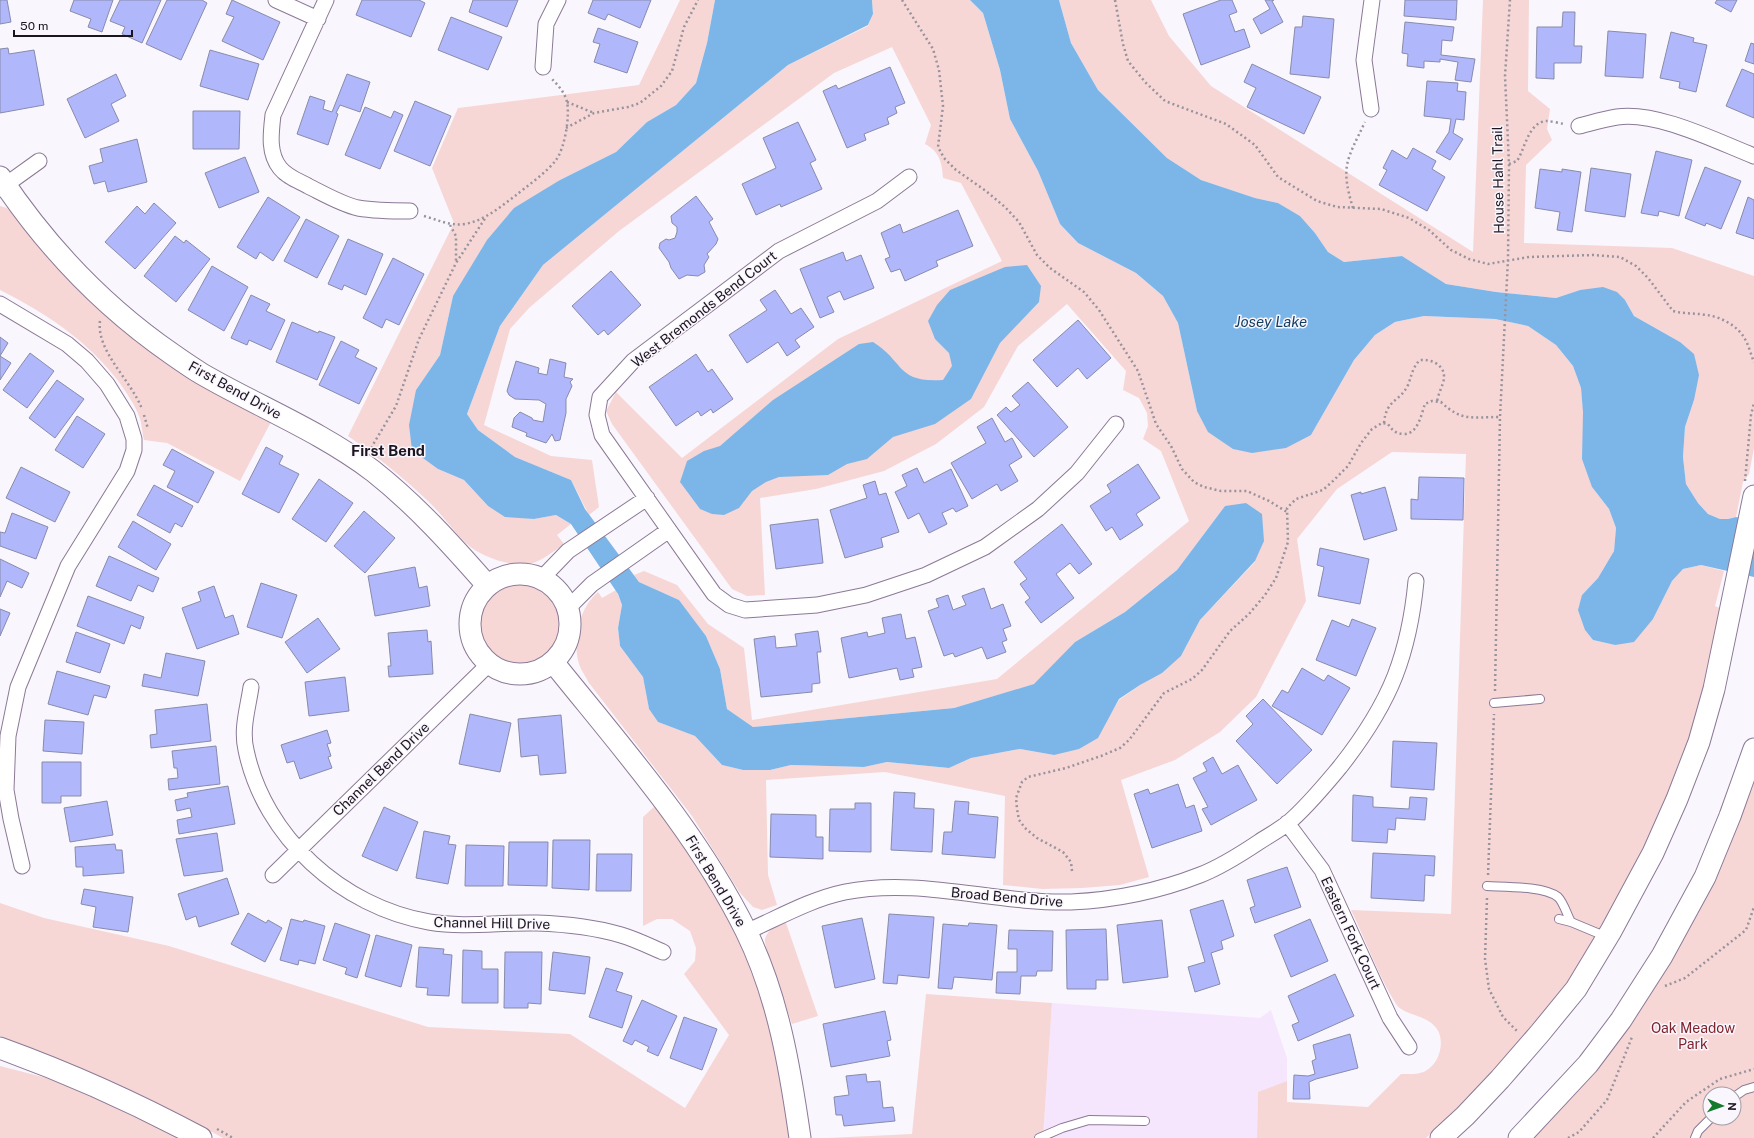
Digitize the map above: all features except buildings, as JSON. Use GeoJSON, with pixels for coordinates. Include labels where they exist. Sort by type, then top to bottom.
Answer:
{"type":"FeatureCollection","features":[{"type":"Feature","properties":{"kind":"street"},"geometry":{"type":"LineString","coordinates":[[276,0],[318,19]]}},
{"type":"Feature","properties":{"kind":"street"},"geometry":{"type":"LineString","coordinates":[[326,0],[273,115],[270,134],[271,151],[280,168],[291,177],[331,197],[357,208],[379,211],[410,211]]}},
{"type":"Feature","properties":{"kind":"street"},"geometry":{"type":"LineString","coordinates":[[543,67],[546,24],[558,0]]}},
{"type":"Feature","properties":{"kind":"street"},"geometry":{"type":"LineString","coordinates":[[1371,108],[1364,60],[1372,0]]}},
{"type":"Feature","properties":{"kind":"street"},"geometry":{"type":"LineString","coordinates":[[1579,126],[1618,117],[1647,117],[1671,124],[1754,156]]}},
{"type":"Feature","properties":{"kind":"street"},"geometry":{"type":"LineString","coordinates":[[2,184],[40,161]]}},
{"type":"Feature","properties":{"kind":"street","name":"West Bremonds Bend Court"},"geometry":{"type":"LineString","coordinates":[[909,177],[877,201],[779,251],[633,361],[600,397],[597,416],[602,435],[714,594],[729,605],[745,610],[817,605],[866,594],[926,575],[985,547],[1038,509],[1077,473],[1116,424]]}},
{"type":"Feature","properties":{"kind":"street","name":"First Bend Drive"},"geometry":{"type":"LineString","coordinates":[[2,184],[54,249],[75,271],[101,298],[154,342],[201,374],[312,432],[361,463],[414,505],[444,535],[487,585]]}},
{"type":"Feature","properties":{"kind":"street"},"geometry":{"type":"LineString","coordinates":[[0,304],[67,344],[87,361],[107,384],[127,416],[134,439],[134,450],[127,471],[68,566],[18,687],[3,762],[10,819],[22,866]]}},
{"type":"Feature","properties":{"kind":"street"},"geometry":{"type":"LineString","coordinates":[[1441,1138],[1465,1116],[1540,1033],[1576,989],[1607,938],[1653,853],[1677,800],[1699,742],[1714,689],[1731,610],[1749,490]]}},
{"type":"Feature","properties":{"kind":"street"},"geometry":{"type":"LineString","coordinates":[[542,578],[568,551],[647,498]]}},
{"type":"Feature","properties":{"kind":"street"},"geometry":{"type":"LineString","coordinates":[[568,608],[592,584],[669,530]]}},
{"type":"Feature","properties":{"kind":"street"},"geometry":{"type":"LineString","coordinates":[[513,573],[528,574],[542,578],[553,586],[562,596],[568,608],[570,623],[568,637],[563,651],[553,662],[537,672],[517,674],[506,673],[488,664],[476,649],[470,630],[469,620],[473,605],[480,592],[499,577],[513,573]]}},
{"type":"Feature","properties":{"kind":"street","name":"Broad Bend Drive"},"geometry":{"type":"LineString","coordinates":[[746,932],[814,902],[844,892],[876,888],[907,888],[1044,902],[1072,902],[1114,898],[1160,888],[1201,875],[1241,854],[1287,823],[1320,791],[1362,740],[1380,708],[1395,676],[1413,614],[1416,580]]}},
{"type":"Feature","properties":{"kind":"street","name":"First Bend Drive"},"geometry":{"type":"LineString","coordinates":[[553,662],[680,822],[713,870],[746,932],[764,976],[782,1033],[792,1082],[800,1138]]}},
{"type":"Feature","properties":{"kind":"street","name":"Channel Bend Drive"},"geometry":{"type":"LineString","coordinates":[[273,875],[488,664]]}},
{"type":"Feature","properties":{"kind":"street","name":"Channel Hill Drive"},"geometry":{"type":"LineString","coordinates":[[251,687],[244,725],[245,749],[255,780],[269,810],[284,834],[298,850],[326,874],[351,892],[388,911],[429,922],[538,923],[588,928],[622,935],[663,952]]}},
{"type":"Feature","properties":{"kind":"street"},"geometry":{"type":"LineString","coordinates":[[1519,1138],[1588,1064],[1621,1020],[1662,956],[1704,877],[1730,816],[1754,749]]}},
{"type":"Feature","properties":{"kind":"street","name":"Eastern Fork Court"},"geometry":{"type":"LineString","coordinates":[[1287,823],[1322,870],[1390,1018],[1409,1047]]}},
{"type":"Feature","properties":{"kind":"street"},"geometry":{"type":"LineString","coordinates":[[0,1048],[62,1071],[156,1114],[201,1138]]}},
{"type":"Feature","properties":{"kind":"lane"},"geometry":{"type":"LineString","coordinates":[[1494,703],[1540,699]]}},
{"type":"Feature","properties":{"kind":"lane"},"geometry":{"type":"LineString","coordinates":[[1488,886],[1545,891],[1559,899],[1571,922]]}},
{"type":"Feature","properties":{"kind":"lane"},"geometry":{"type":"LineString","coordinates":[[1559,919],[1571,922],[1607,938]]}},
{"type":"Feature","properties":{"kind":"lane"},"geometry":{"type":"LineString","coordinates":[[1742,1091],[1754,1087]]}},
{"type":"Feature","properties":{"kind":"lane"},"geometry":{"type":"LineString","coordinates":[[1039,1138],[1062,1128],[1089,1120],[1145,1121]]}},
{"type":"Feature","properties":{"kind":"lane"},"geometry":{"type":"LineString","coordinates":[[1695,1138],[1698,1131],[1703,1126]]}},
{"type":"Feature","properties":{"kind":"path"},"geometry":{"type":"LineString","coordinates":[[566,128],[594,113],[628,107],[640,103],[661,86],[672,71],[684,27],[698,0]]}},
{"type":"Feature","properties":{"kind":"path"},"geometry":{"type":"LineString","coordinates":[[902,0],[933,49],[939,70],[944,106],[938,147],[944,158],[956,170],[1006,207],[1019,222],[1037,255],[1050,268],[1084,292],[1099,310],[1138,371],[1150,411],[1156,424],[1171,446],[1182,469],[1194,482],[1204,487],[1221,491],[1248,491],[1287,512]]}},
{"type":"Feature","properties":{"kind":"path"},"geometry":{"type":"LineString","coordinates":[[1115,0],[1123,44],[1128,61],[1145,82],[1165,101],[1226,124],[1255,145],[1278,177],[1291,186],[1317,200],[1336,207],[1381,209],[1409,218],[1429,230],[1452,250],[1469,259],[1488,264],[1508,259],[1566,255],[1620,257],[1636,266],[1648,278],[1673,311],[1685,314],[1706,315],[1723,320],[1736,329],[1745,338],[1754,362]]}},
{"type":"Feature","properties":{"kind":"path","name":"House Hahl Trail"},"geometry":{"type":"LineString","coordinates":[[1503,360],[1508,259],[1509,164],[1505,76],[1510,0]]}},
{"type":"Feature","properties":{"kind":"path"},"geometry":{"type":"LineString","coordinates":[[361,463],[379,438],[396,406],[416,346],[456,263],[486,217],[529,184],[555,161],[562,149],[566,128],[567,102],[562,91],[543,67]]}},
{"type":"Feature","properties":{"kind":"path"},"geometry":{"type":"LineString","coordinates":[[567,102],[594,113]]}},
{"type":"Feature","properties":{"kind":"path"},"geometry":{"type":"LineString","coordinates":[[1353,208],[1346,183],[1346,164],[1371,108]]}},
{"type":"Feature","properties":{"kind":"path"},"geometry":{"type":"LineString","coordinates":[[1509,164],[1517,161],[1533,128],[1540,123],[1546,121],[1579,126]]}},
{"type":"Feature","properties":{"kind":"path"},"geometry":{"type":"LineString","coordinates":[[410,211],[450,224],[466,223],[486,217]]}},
{"type":"Feature","properties":{"kind":"path"},"geometry":{"type":"LineString","coordinates":[[450,224],[456,236],[456,263]]}},
{"type":"Feature","properties":{"kind":"path"},"geometry":{"type":"LineString","coordinates":[[1384,423],[1387,408],[1408,385],[1412,370],[1420,360],[1428,360],[1441,366],[1444,382],[1436,402]]}},
{"type":"Feature","properties":{"kind":"path"},"geometry":{"type":"LineString","coordinates":[[1384,423],[1388,424],[1393,431],[1402,434],[1411,433],[1416,428],[1425,404],[1436,402],[1441,402],[1451,412],[1462,417],[1500,417]]}},
{"type":"Feature","properties":{"kind":"path"},"geometry":{"type":"LineString","coordinates":[[1749,490],[1751,415],[1754,403]]}},
{"type":"Feature","properties":{"kind":"path"},"geometry":{"type":"LineString","coordinates":[[1072,871],[1071,862],[1063,852],[1037,838],[1025,828],[1019,820],[1016,798],[1022,782],[1028,777],[1066,768],[1120,748],[1129,740],[1164,693],[1192,679],[1202,670],[1230,631],[1250,614],[1265,596],[1276,578],[1288,542],[1287,508],[1296,500],[1323,490],[1342,474],[1361,443],[1372,429],[1384,423]]}},
{"type":"Feature","properties":{"kind":"path"},"geometry":{"type":"LineString","coordinates":[[1660,992],[1664,986],[1685,978],[1746,930],[1754,907]]}},
{"type":"Feature","properties":{"kind":"path"},"geometry":{"type":"LineString","coordinates":[[1568,1138],[1579,1132],[1607,1100],[1634,1034]]}},
{"type":"Feature","properties":{"kind":"path"},"geometry":{"type":"LineString","coordinates":[[1653,1138],[1686,1102],[1714,1082],[1754,1069]]}},
{"type":"Feature","properties":{"kind":"shaded area"},"geometry":{"type":"Polygon","coordinates":[[[1052,1003],[1260,1018],[1271,1010],[1287,1058],[1287,1081],[1258,1093],[1257,1138],[1043,1138],[1052,1003]]]}},
{"type":"Feature","properties":{"kind":"green space"},"geometry":{"type":"Polygon","coordinates":[[[680,0],[715,0],[707,43],[696,83],[676,105],[647,122],[616,152],[560,180],[453,296],[440,355],[416,390],[438,469],[464,480],[488,506],[534,519],[556,515],[571,524],[557,535],[564,544],[539,561],[522,565],[488,557],[467,544],[419,492],[369,451],[348,436],[454,223],[432,168],[458,108],[639,85],[680,0]]]}},
{"type":"Feature","properties":{"kind":"green space"},"geometry":{"type":"Polygon","coordinates":[[[872,0],[970,0],[983,13],[1000,70],[1010,119],[1038,171],[1060,224],[1078,243],[1136,273],[1163,296],[1178,323],[1197,411],[1311,435],[1354,360],[1375,335],[1395,322],[1424,316],[1495,319],[1528,326],[1556,345],[1573,366],[1581,388],[1592,487],[1609,509],[1616,528],[1614,551],[1598,578],[1582,595],[1585,630],[1593,640],[1615,645],[1653,619],[1672,581],[1683,569],[1701,565],[1724,571],[1715,606],[1722,609],[1696,718],[1680,770],[1660,820],[1590,949],[1565,987],[1502,1064],[1426,1138],[1257,1138],[1258,1092],[1287,1081],[1287,1102],[1368,1107],[1401,1074],[1418,1073],[1427,1070],[1435,1062],[1440,1051],[1441,1039],[1433,1024],[1428,1020],[1404,1011],[1396,1004],[1378,970],[1351,910],[1451,914],[1466,454],[1392,452],[1337,489],[1297,539],[1306,601],[1256,697],[1220,732],[1175,760],[1121,780],[1149,877],[1120,885],[1042,889],[1003,885],[1005,796],[885,772],[766,780],[768,875],[777,905],[762,910],[753,907],[740,893],[692,816],[589,683],[581,669],[576,645],[582,615],[591,599],[598,592],[602,598],[616,590],[622,605],[618,628],[620,646],[643,677],[649,709],[658,722],[695,736],[722,765],[743,770],[770,770],[791,765],[864,767],[887,762],[949,768],[971,758],[1020,749],[1054,755],[1110,715],[1119,700],[1181,656],[1200,620],[1255,562],[1225,506],[1177,570],[1125,612],[1075,642],[1035,684],[954,708],[753,727],[727,709],[720,669],[706,636],[679,600],[639,582],[634,575],[644,571],[677,585],[708,624],[744,648],[752,720],[997,679],[1189,521],[1161,451],[1143,439],[1148,426],[1147,413],[1139,398],[1123,390],[1126,371],[1067,304],[1018,346],[984,407],[936,444],[884,471],[816,489],[760,498],[765,595],[747,596],[732,589],[612,424],[606,411],[616,392],[682,458],[838,339],[1002,261],[961,183],[943,178],[942,167],[937,154],[925,144],[931,125],[892,47],[834,73],[619,231],[529,308],[510,329],[484,425],[551,456],[592,460],[599,507],[589,515],[571,480],[515,457],[478,430],[467,414],[500,326],[543,265],[788,65],[868,26],[873,14],[872,0]]]}},
{"type":"Feature","properties":{"kind":"green space"},"geometry":{"type":"Polygon","coordinates":[[[1059,0],[1151,0],[1169,36],[1211,86],[1473,252],[1483,0],[1529,0],[1528,91],[1550,109],[1547,129],[1552,140],[1526,165],[1524,243],[1672,248],[1754,276],[1754,448],[1749,474],[1743,482],[1736,517],[1720,519],[1708,514],[1698,503],[1686,484],[1683,457],[1685,427],[1694,400],[1680,342],[1634,316],[1625,300],[1580,290],[1556,298],[1496,292],[1446,284],[1402,256],[1344,262],[1328,252],[1315,233],[1300,216],[1278,203],[1255,198],[1201,180],[1167,158],[1098,90],[1071,43],[1059,0]]]}},
{"type":"Feature","properties":{"kind":"green space"},"geometry":{"type":"Polygon","coordinates":[[[0,206],[7,208],[17,218],[52,258],[273,418],[240,481],[167,443],[144,440],[140,419],[133,403],[119,382],[94,353],[65,329],[34,309],[0,290],[0,206]]]}},
{"type":"Feature","properties":{"kind":"green space"},"geometry":{"type":"Polygon","coordinates":[[[520,585],[535,588],[547,597],[556,609],[559,624],[556,639],[547,651],[535,660],[520,663],[505,660],[493,651],[484,639],[481,624],[484,609],[493,597],[505,588],[520,585]]]}},
{"type":"Feature","properties":{"kind":"green space","name":"Oak Meadow Park"},"geometry":{"type":"Polygon","coordinates":[[[1754,778],[1754,1138],[1533,1138],[1578,1089],[1754,778]]]}},
{"type":"Feature","properties":{"kind":"green space"},"geometry":{"type":"Polygon","coordinates":[[[656,805],[718,897],[748,959],[767,1008],[781,1066],[791,1138],[223,1138],[141,1096],[0,1036],[0,903],[44,918],[169,946],[428,1027],[570,1034],[685,1108],[729,1035],[684,974],[695,961],[696,948],[690,931],[672,919],[657,919],[643,926],[643,817],[656,805]]]}},
{"type":"Feature","properties":{"kind":"green space"},"geometry":{"type":"Polygon","coordinates":[[[785,920],[818,1016],[792,1024],[765,944],[766,936],[770,930],[785,920]]]}},
{"type":"Feature","properties":{"kind":"green space"},"geometry":{"type":"Polygon","coordinates":[[[926,994],[1052,1003],[1043,1138],[827,1138],[912,1134],[926,994]]]}},
{"type":"Feature","properties":{"kind":"green space"},"geometry":{"type":"Polygon","coordinates":[[[0,1066],[74,1085],[185,1138],[0,1138],[0,1066]]]}},
{"type":"Feature","properties":{"kind":"water"},"geometry":{"type":"Polygon","coordinates":[[[715,0],[872,0],[873,14],[868,25],[788,65],[543,265],[500,326],[467,414],[478,430],[515,457],[571,480],[585,509],[639,582],[679,600],[706,636],[720,669],[727,709],[753,727],[954,708],[1034,684],[1075,642],[1125,612],[1177,570],[1225,506],[1246,503],[1262,514],[1264,541],[1255,561],[1200,620],[1181,656],[1162,673],[1119,699],[1098,738],[1079,749],[1054,755],[1020,749],[971,758],[949,768],[887,762],[864,767],[791,765],[770,770],[743,770],[722,765],[695,736],[658,722],[649,709],[643,677],[620,646],[618,628],[622,605],[618,594],[571,524],[556,515],[534,519],[505,517],[488,506],[464,480],[438,469],[412,450],[409,425],[416,390],[440,355],[453,296],[487,240],[514,208],[560,180],[616,152],[647,122],[676,105],[696,83],[707,43],[715,0]]]}},
{"type":"Feature","properties":{"kind":"water","name":"Josey Lake"},"geometry":{"type":"Polygon","coordinates":[[[970,0],[1059,0],[1071,43],[1098,90],[1167,158],[1201,180],[1255,198],[1278,203],[1300,216],[1315,233],[1328,252],[1344,262],[1402,256],[1446,284],[1496,292],[1556,298],[1580,290],[1603,287],[1617,292],[1625,300],[1634,316],[1680,342],[1694,354],[1699,375],[1694,400],[1685,427],[1683,457],[1686,484],[1698,503],[1708,514],[1720,519],[1736,517],[1754,521],[1754,577],[1701,565],[1683,569],[1672,581],[1653,619],[1634,642],[1615,645],[1593,640],[1585,630],[1578,610],[1582,595],[1598,578],[1614,551],[1616,528],[1609,509],[1592,487],[1582,459],[1583,412],[1581,388],[1573,366],[1556,345],[1528,326],[1495,319],[1424,316],[1395,322],[1375,335],[1354,360],[1311,435],[1286,448],[1252,453],[1233,449],[1208,432],[1197,411],[1178,323],[1163,296],[1136,273],[1078,243],[1060,224],[1038,171],[1010,119],[1000,70],[983,13],[970,0]]]}},
{"type":"Feature","properties":{"kind":"water"},"geometry":{"type":"Polygon","coordinates":[[[1027,265],[1041,286],[1039,302],[1000,343],[971,399],[935,424],[893,437],[867,459],[847,464],[828,475],[779,477],[766,482],[752,491],[739,508],[724,515],[712,514],[700,509],[680,482],[687,461],[704,451],[720,446],[773,400],[859,344],[873,342],[883,349],[902,370],[909,375],[928,380],[943,380],[952,366],[949,353],[935,339],[928,321],[937,305],[950,290],[1005,267],[1027,265]]]}},
{"type":"Feature","properties":{"kind":"district","name":"First Bend"},"geometry":{"type":"Point","coordinates":[388,451]}}]}
